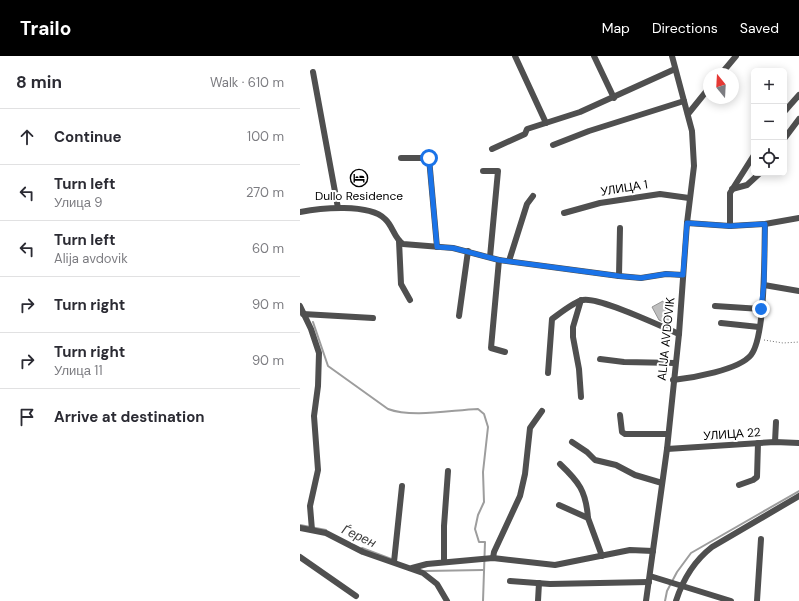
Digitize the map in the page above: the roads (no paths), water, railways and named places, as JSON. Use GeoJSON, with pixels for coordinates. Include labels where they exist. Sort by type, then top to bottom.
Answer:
{"type":"FeatureCollection","features":[{"type":"Feature","properties":{"kind":"street"},"geometry":{"type":"LineString","coordinates":[[515,56],[546,123]]}},
{"type":"Feature","properties":{"kind":"street"},"geometry":{"type":"LineString","coordinates":[[594,56],[614,98]]}},
{"type":"Feature","properties":{"kind":"street","name":"ALIJA AVDOVIK"},"geometry":{"type":"LineString","coordinates":[[646,601],[667,449],[679,334],[689,198],[694,166],[694,143],[688,114],[672,56]]}},
{"type":"Feature","properties":{"kind":"street"},"geometry":{"type":"LineString","coordinates":[[726,68],[736,56]]}},
{"type":"Feature","properties":{"kind":"street"},"geometry":{"type":"LineString","coordinates":[[492,150],[525,134],[526,129],[580,112],[614,98],[675,69]]}},
{"type":"Feature","properties":{"kind":"street"},"geometry":{"type":"LineString","coordinates":[[313,72],[338,208]]}},
{"type":"Feature","properties":{"kind":"street"},"geometry":{"type":"LineString","coordinates":[[688,114],[703,95]]}},
{"type":"Feature","properties":{"kind":"street"},"geometry":{"type":"LineString","coordinates":[[787,109],[799,95]]}},
{"type":"Feature","properties":{"kind":"street"},"geometry":{"type":"LineString","coordinates":[[552,145],[589,131],[684,101]]}},
{"type":"Feature","properties":{"kind":"street"},"geometry":{"type":"LineString","coordinates":[[787,135],[799,120]]}},
{"type":"Feature","properties":{"kind":"street"},"geometry":{"type":"LineString","coordinates":[[401,158],[429,158],[437,247]]}},
{"type":"Feature","properties":{"kind":"street"},"geometry":{"type":"LineString","coordinates":[[730,226],[730,192],[751,160]]}},
{"type":"Feature","properties":{"kind":"street"},"geometry":{"type":"LineString","coordinates":[[483,171],[498,171],[490,257]]}},
{"type":"Feature","properties":{"kind":"street"},"geometry":{"type":"LineString","coordinates":[[732,189],[747,185],[757,176]]}},
{"type":"Feature","properties":{"kind":"street","name":"УЛИЦА 1"},"geometry":{"type":"LineString","coordinates":[[564,213],[600,203],[660,194],[689,198]]}},
{"type":"Feature","properties":{"kind":"street"},"geometry":{"type":"LineString","coordinates":[[509,261],[527,204],[533,196]]}},
{"type":"Feature","properties":{"kind":"street"},"geometry":{"type":"LineString","coordinates":[[300,212],[338,208],[358,210],[382,216],[391,226],[399,241],[401,284],[410,300]]}},
{"type":"Feature","properties":{"kind":"street"},"geometry":{"type":"LineString","coordinates":[[687,223],[730,226],[765,224],[799,218]]}},
{"type":"Feature","properties":{"kind":"street"},"geometry":{"type":"LineString","coordinates":[[673,380],[699,377],[742,362],[752,354],[757,339],[764,285],[765,224]]}},
{"type":"Feature","properties":{"kind":"street"},"geometry":{"type":"LineString","coordinates":[[619,276],[620,228]]}},
{"type":"Feature","properties":{"kind":"street"},"geometry":{"type":"LineString","coordinates":[[399,241],[403,244],[468,252],[499,260],[619,276],[641,278],[666,274],[683,275]]}},
{"type":"Feature","properties":{"kind":"street"},"geometry":{"type":"LineString","coordinates":[[459,316],[468,252]]}},
{"type":"Feature","properties":{"kind":"street"},"geometry":{"type":"LineString","coordinates":[[499,260],[491,348],[505,352]]}},
{"type":"Feature","properties":{"kind":"street"},"geometry":{"type":"LineString","coordinates":[[764,285],[799,291]]}},
{"type":"Feature","properties":{"kind":"street"},"geometry":{"type":"LineString","coordinates":[[581,300],[573,327],[581,397]]}},
{"type":"Feature","properties":{"kind":"street"},"geometry":{"type":"LineString","coordinates":[[548,373],[552,319],[581,300],[589,300],[615,308],[679,334]]}},
{"type":"Feature","properties":{"kind":"street"},"geometry":{"type":"LineString","coordinates":[[300,306],[311,329],[319,353],[314,416],[318,470],[310,506],[312,530]]}},
{"type":"Feature","properties":{"kind":"street"},"geometry":{"type":"LineString","coordinates":[[715,306],[761,309]]}},
{"type":"Feature","properties":{"kind":"street"},"geometry":{"type":"LineString","coordinates":[[303,314],[373,318]]}},
{"type":"Feature","properties":{"kind":"street"},"geometry":{"type":"LineString","coordinates":[[721,323],[759,327]]}},
{"type":"Feature","properties":{"kind":"street"},"geometry":{"type":"LineString","coordinates":[[600,358],[624,362],[675,363]]}},
{"type":"Feature","properties":{"kind":"street"},"geometry":{"type":"LineString","coordinates":[[490,558],[520,496],[525,474],[530,428],[542,411]]}},
{"type":"Feature","properties":{"kind":"street"},"geometry":{"type":"LineString","coordinates":[[620,415],[622,432],[625,434],[668,434]]}},
{"type":"Feature","properties":{"kind":"street"},"geometry":{"type":"LineString","coordinates":[[775,442],[776,422]]}},
{"type":"Feature","properties":{"kind":"street"},"geometry":{"type":"LineString","coordinates":[[572,442],[587,452],[595,460],[616,465],[635,475],[662,483]]}},
{"type":"Feature","properties":{"kind":"street","name":"УЛИЦА 22"},"geometry":{"type":"LineString","coordinates":[[667,449],[775,442],[799,443]]}},
{"type":"Feature","properties":{"kind":"street"},"geometry":{"type":"LineString","coordinates":[[739,485],[754,480],[757,477],[758,443]]}},
{"type":"Feature","properties":{"kind":"street"},"geometry":{"type":"LineString","coordinates":[[560,464],[576,479],[584,492],[587,500],[588,518],[602,556]]}},
{"type":"Feature","properties":{"kind":"street"},"geometry":{"type":"LineString","coordinates":[[444,562],[444,526],[448,471]]}},
{"type":"Feature","properties":{"kind":"street"},"geometry":{"type":"LineString","coordinates":[[394,562],[402,486]]}},
{"type":"Feature","properties":{"kind":"street"},"geometry":{"type":"LineString","coordinates":[[676,601],[678,585],[694,564],[712,547],[799,496]]}},
{"type":"Feature","properties":{"kind":"street"},"geometry":{"type":"LineString","coordinates":[[559,505],[588,518]]}},
{"type":"Feature","properties":{"kind":"street"},"geometry":{"type":"LineString","coordinates":[[300,528],[326,533],[363,552],[423,572],[437,584],[447,601]]}},
{"type":"Feature","properties":{"kind":"street"},"geometry":{"type":"LineString","coordinates":[[757,601],[761,539]]}},
{"type":"Feature","properties":{"kind":"street"},"geometry":{"type":"LineString","coordinates":[[412,568],[427,564],[490,558],[555,565],[635,549],[653,551]]}},
{"type":"Feature","properties":{"kind":"street"},"geometry":{"type":"LineString","coordinates":[[300,557],[356,596]]}},
{"type":"Feature","properties":{"kind":"street"},"geometry":{"type":"LineString","coordinates":[[510,581],[539,584],[649,579],[664,581],[731,601]]}},
{"type":"Feature","properties":{"kind":"street"},"geometry":{"type":"LineString","coordinates":[[538,601],[539,584]]}},
{"type":"Feature","properties":{"kind":"waterway"},"geometry":{"type":"LineString","coordinates":[[313,322],[328,366],[388,409],[409,413],[432,413],[478,409],[484,414],[488,427],[483,472],[484,502],[478,515],[475,529],[479,542],[485,542],[483,601]]}},
{"type":"Feature","properties":{"kind":"waterway"},"geometry":{"type":"LineString","coordinates":[[665,601],[667,591],[677,572],[691,553],[799,491]]}},
{"type":"Feature","properties":{"kind":"waterway","name":"Ѓерен"},"geometry":{"type":"LineString","coordinates":[[300,525],[326,530]]}},
{"type":"Feature","properties":{"kind":"waterway","name":"Ѓерен"},"geometry":{"type":"LineString","coordinates":[[362,548],[394,560]]}},
{"type":"Feature","properties":{"kind":"waterway"},"geometry":{"type":"LineString","coordinates":[[425,571],[483,570]]}},
{"type":"Feature","properties":{"kind":"place","name":"Dullo Residence"},"geometry":{"type":"Point","coordinates":[359,178]}}]}
